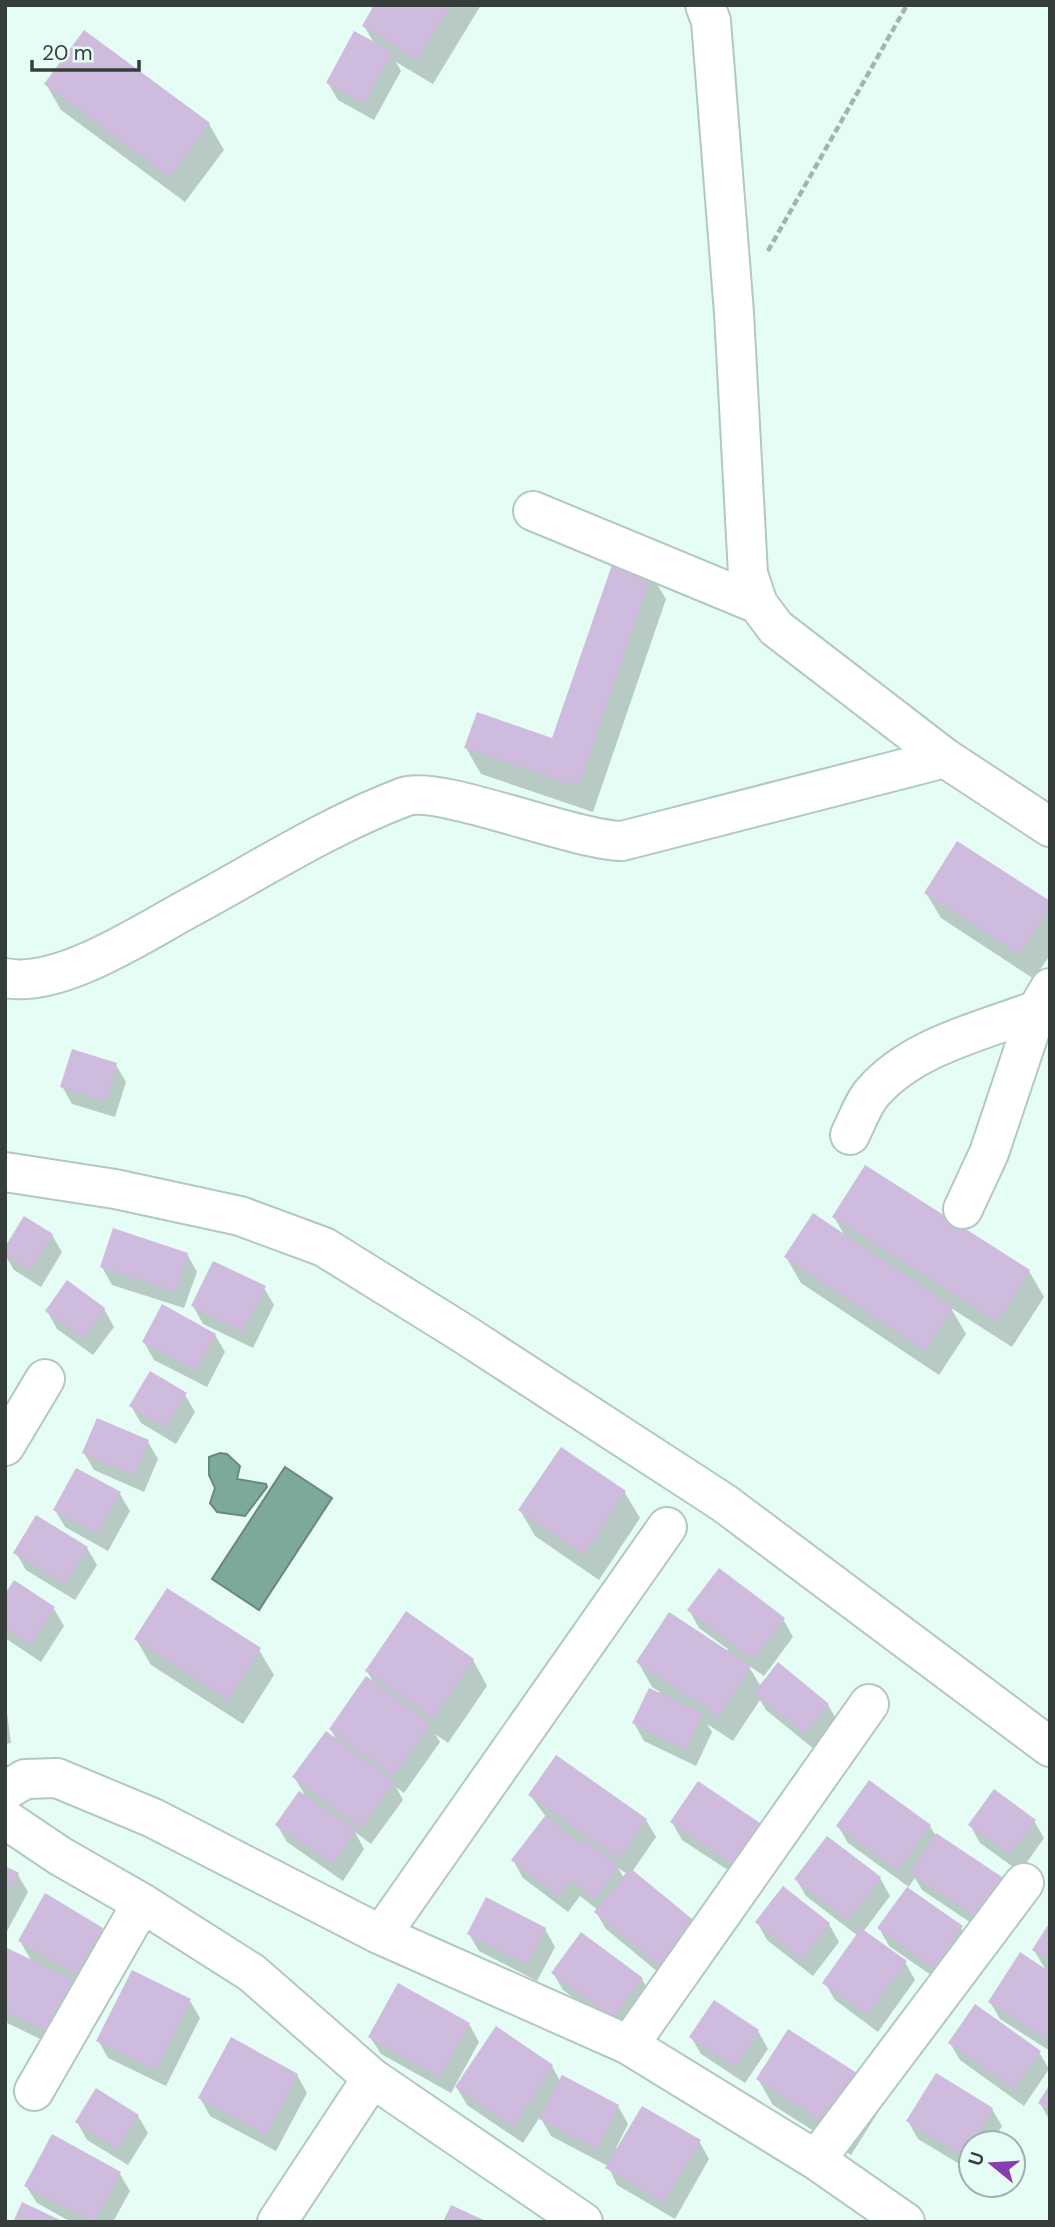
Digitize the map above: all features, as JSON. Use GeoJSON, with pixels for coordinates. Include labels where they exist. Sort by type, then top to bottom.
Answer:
{"type":"FeatureCollection","features":[{"type":"Feature","properties":{"kind":"street"},"geometry":{"type":"LineString","coordinates":[[705,5],[711,21],[729,244],[748,573],[758,604],[776,628],[945,758],[1050,827]]}},
{"type":"Feature","properties":{"kind":"street"},"geometry":{"type":"LineString","coordinates":[[533,511],[758,604]]}},
{"type":"Feature","properties":{"kind":"street"},"geometry":{"type":"LineString","coordinates":[[5,978],[38,978],[112,949],[324,835],[406,796],[432,795],[575,834],[622,841],[945,758]]}},
{"type":"Feature","properties":{"kind":"street"},"geometry":{"type":"LineString","coordinates":[[850,1135],[871,1093],[897,1069],[929,1051],[1044,999]]}},
{"type":"Feature","properties":{"kind":"street"},"geometry":{"type":"LineString","coordinates":[[963,1209],[989,1153],[1044,999]]}},
{"type":"Feature","properties":{"kind":"street"},"geometry":{"type":"LineString","coordinates":[[5,1172],[115,1189],[240,1216],[324,1248],[464,1334],[724,1503],[1050,1747]]}},
{"type":"Feature","properties":{"kind":"street"},"geometry":{"type":"LineString","coordinates":[[5,1446],[45,1379]]}},
{"type":"Feature","properties":{"kind":"street"},"geometry":{"type":"LineString","coordinates":[[381,1935],[667,1527]]}},
{"type":"Feature","properties":{"kind":"street"},"geometry":{"type":"LineString","coordinates":[[629,2045],[869,1704]]}},
{"type":"Feature","properties":{"kind":"street"},"geometry":{"type":"LineString","coordinates":[[12,1777],[57,1778],[92,1790],[250,1866],[381,1935],[629,2045],[816,2160],[905,2222]]}},
{"type":"Feature","properties":{"kind":"street"},"geometry":{"type":"LineString","coordinates":[[5,1819],[60,1856],[142,1903],[253,1973],[372,2078],[583,2222]]}},
{"type":"Feature","properties":{"kind":"street"},"geometry":{"type":"LineString","coordinates":[[816,2160],[1024,1883]]}},
{"type":"Feature","properties":{"kind":"street"},"geometry":{"type":"LineString","coordinates":[[34,2091],[142,1903]]}},
{"type":"Feature","properties":{"kind":"street"},"geometry":{"type":"LineString","coordinates":[[277,2222],[372,2078]]}},
{"type":"Feature","properties":{"kind":"path"},"geometry":{"type":"LineString","coordinates":[[766,255],[907,5]]}},
{"type":"Feature","properties":{"kind":"shaded area"},"geometry":{"type":"Polygon","coordinates":[[[220,1453],[227,1454],[240,1466],[237,1479],[266,1484],[267,1487],[245,1516],[217,1512],[210,1503],[215,1488],[209,1475],[209,1457],[220,1453]]]}},
{"type":"Feature","properties":{"kind":"shaded area"},"geometry":{"type":"Polygon","coordinates":[[[285,1467],[332,1498],[259,1610],[212,1579],[285,1467]]]}},
{"type":"Feature","properties":{"kind":"building"},"geometry":{"type":"Polygon","coordinates":[[[374,5],[451,5],[418,60],[362,26],[374,5]]]}},
{"type":"Feature","properties":{"kind":"building"},"geometry":{"type":"Polygon","coordinates":[[[84,30],[210,123],[170,178],[44,84],[84,30]]]}},
{"type":"Feature","properties":{"kind":"building"},"geometry":{"type":"Polygon","coordinates":[[[354,31],[393,52],[364,104],[326,83],[354,31]]]}},
{"type":"Feature","properties":{"kind":"building"},"geometry":{"type":"Polygon","coordinates":[[[614,559],[652,572],[579,787],[464,748],[477,712],[552,738],[614,559]]]}},
{"type":"Feature","properties":{"kind":"building"},"geometry":{"type":"Polygon","coordinates":[[[957,841],[1050,901],[1050,908],[1019,954],[924,893],[957,841]]]}},
{"type":"Feature","properties":{"kind":"building"},"geometry":{"type":"Polygon","coordinates":[[[72,1049],[117,1063],[106,1101],[60,1087],[72,1049]]]}},
{"type":"Feature","properties":{"kind":"building"},"geometry":{"type":"Polygon","coordinates":[[[865,1165],[1030,1270],[997,1322],[832,1217],[865,1165]]]}},
{"type":"Feature","properties":{"kind":"building"},"geometry":{"type":"Polygon","coordinates":[[[813,1213],[953,1307],[924,1351],[784,1257],[813,1213]]]}},
{"type":"Feature","properties":{"kind":"building"},"geometry":{"type":"Polygon","coordinates":[[[24,1216],[53,1234],[31,1270],[5,1255],[5,1247],[24,1216]]]}},
{"type":"Feature","properties":{"kind":"building"},"geometry":{"type":"Polygon","coordinates":[[[113,1228],[188,1253],[175,1292],[100,1267],[113,1228]]]}},
{"type":"Feature","properties":{"kind":"building"},"geometry":{"type":"Polygon","coordinates":[[[213,1261],[266,1286],[243,1332],[191,1306],[213,1261]]]}},
{"type":"Feature","properties":{"kind":"building"},"geometry":{"type":"Polygon","coordinates":[[[67,1280],[105,1308],[83,1339],[45,1311],[67,1280]]]}},
{"type":"Feature","properties":{"kind":"building"},"geometry":{"type":"Polygon","coordinates":[[[162,1304],[216,1334],[197,1371],[142,1342],[162,1304]]]}},
{"type":"Feature","properties":{"kind":"building"},"geometry":{"type":"Polygon","coordinates":[[[150,1371],[187,1393],[165,1428],[129,1406],[150,1371]]]}},
{"type":"Feature","properties":{"kind":"building"},"geometry":{"type":"Polygon","coordinates":[[[97,1418],[149,1440],[134,1475],[82,1453],[97,1418]]]}},
{"type":"Feature","properties":{"kind":"building"},"geometry":{"type":"Polygon","coordinates":[[[561,1447],[626,1491],[584,1555],[518,1510],[561,1447]]]}},
{"type":"Feature","properties":{"kind":"building"},"geometry":{"type":"Polygon","coordinates":[[[76,1468],[121,1492],[98,1534],[53,1510],[76,1468]]]}},
{"type":"Feature","properties":{"kind":"building"},"geometry":{"type":"Polygon","coordinates":[[[36,1515],[88,1547],[65,1584],[13,1553],[36,1515]]]}},
{"type":"Feature","properties":{"kind":"building"},"geometry":{"type":"Polygon","coordinates":[[[719,1568],[785,1618],[753,1660],[687,1610],[719,1568]]]}},
{"type":"Feature","properties":{"kind":"building"},"geometry":{"type":"Polygon","coordinates":[[[14,1580],[55,1607],[31,1646],[5,1629],[5,1594],[14,1580]]]}},
{"type":"Feature","properties":{"kind":"building"},"geometry":{"type":"Polygon","coordinates":[[[167,1588],[261,1648],[228,1700],[134,1639],[167,1588]]]}},
{"type":"Feature","properties":{"kind":"building"},"geometry":{"type":"Polygon","coordinates":[[[406,1611],[474,1659],[433,1718],[365,1671],[406,1611]]]}},
{"type":"Feature","properties":{"kind":"building"},"geometry":{"type":"Polygon","coordinates":[[[669,1612],[751,1666],[718,1716],[636,1662],[669,1612]]]}},
{"type":"Feature","properties":{"kind":"building"},"geometry":{"type":"Polygon","coordinates":[[[778,1662],[829,1704],[805,1734],[754,1693],[778,1662]]]}},
{"type":"Feature","properties":{"kind":"building"},"geometry":{"type":"Polygon","coordinates":[[[366,1676],[431,1723],[393,1776],[329,1729],[366,1676]]]}},
{"type":"Feature","properties":{"kind":"building"},"geometry":{"type":"Polygon","coordinates":[[[649,1688],[703,1713],[686,1750],[632,1723],[649,1688]]]}},
{"type":"Feature","properties":{"kind":"building"},"geometry":{"type":"Polygon","coordinates":[[[326,1731],[395,1782],[361,1828],[292,1777],[326,1731]]]}},
{"type":"Feature","properties":{"kind":"building"},"geometry":{"type":"Polygon","coordinates":[[[556,1755],[647,1819],[619,1859],[528,1795],[556,1755]]]}},
{"type":"Feature","properties":{"kind":"building"},"geometry":{"type":"Polygon","coordinates":[[[869,1780],[931,1825],[898,1871],[836,1826],[869,1780]]]}},
{"type":"Feature","properties":{"kind":"building"},"geometry":{"type":"Polygon","coordinates":[[[698,1781],[763,1825],[736,1866],[670,1822],[698,1781]]]}},
{"type":"Feature","properties":{"kind":"building"},"geometry":{"type":"Polygon","coordinates":[[[994,1789],[1036,1820],[1010,1855],[968,1825],[994,1789]]]}},
{"type":"Feature","properties":{"kind":"building"},"geometry":{"type":"Polygon","coordinates":[[[299,1791],[356,1830],[333,1864],[275,1825],[299,1791]]]}},
{"type":"Feature","properties":{"kind":"building"},"geometry":{"type":"Polygon","coordinates":[[[545,1816],[580,1843],[583,1839],[619,1866],[594,1899],[570,1880],[558,1896],[511,1860],[545,1816]]]}},
{"type":"Feature","properties":{"kind":"building"},"geometry":{"type":"Polygon","coordinates":[[[936,1833],[1014,1885],[988,1925],[910,1873],[936,1833]]]}},
{"type":"Feature","properties":{"kind":"building"},"geometry":{"type":"Polygon","coordinates":[[[827,1836],[881,1877],[848,1921],[794,1879],[827,1836]]]}},
{"type":"Feature","properties":{"kind":"building"},"geometry":{"type":"Polygon","coordinates":[[[5,1866],[19,1873],[5,1899],[5,1866]]]}},
{"type":"Feature","properties":{"kind":"building"},"geometry":{"type":"Polygon","coordinates":[[[630,1868],[703,1928],[666,1972],[594,1912],[630,1868]]]}},
{"type":"Feature","properties":{"kind":"building"},"geometry":{"type":"Polygon","coordinates":[[[783,1886],[830,1923],[802,1960],[755,1922],[783,1886]]]}},
{"type":"Feature","properties":{"kind":"building"},"geometry":{"type":"Polygon","coordinates":[[[907,1887],[963,1926],[934,1968],[877,1928],[907,1887]]]}},
{"type":"Feature","properties":{"kind":"building"},"geometry":{"type":"Polygon","coordinates":[[[45,1893],[103,1928],[76,1974],[18,1941],[45,1893]]]}},
{"type":"Feature","properties":{"kind":"building"},"geometry":{"type":"Polygon","coordinates":[[[486,1897],[546,1928],[527,1964],[467,1934],[486,1897]]]}},
{"type":"Feature","properties":{"kind":"building"},"geometry":{"type":"Polygon","coordinates":[[[1050,1922],[1050,1961],[1032,1950],[1050,1922]]]}},
{"type":"Feature","properties":{"kind":"building"},"geometry":{"type":"Polygon","coordinates":[[[861,1928],[907,1961],[868,2015],[822,1983],[861,1928]]]}},
{"type":"Feature","properties":{"kind":"building"},"geometry":{"type":"Polygon","coordinates":[[[581,1932],[643,1978],[613,2018],[551,1973],[581,1932]]]}},
{"type":"Feature","properties":{"kind":"building"},"geometry":{"type":"Polygon","coordinates":[[[5,1947],[73,1980],[49,2032],[5,2011],[5,1947]]]}},
{"type":"Feature","properties":{"kind":"building"},"geometry":{"type":"Polygon","coordinates":[[[1020,1952],[1050,1972],[1050,2041],[988,2002],[1020,1952]]]}},
{"type":"Feature","properties":{"kind":"building"},"geometry":{"type":"Polygon","coordinates":[[[132,1970],[191,1999],[156,2070],[96,2041],[132,1970]]]}},
{"type":"Feature","properties":{"kind":"building"},"geometry":{"type":"Polygon","coordinates":[[[398,1983],[470,2023],[440,2077],[368,2037],[398,1983]]]}},
{"type":"Feature","properties":{"kind":"building"},"geometry":{"type":"Polygon","coordinates":[[[714,2000],[759,2030],[735,2067],[689,2037],[714,2000]]]}},
{"type":"Feature","properties":{"kind":"building"},"geometry":{"type":"Polygon","coordinates":[[[975,2004],[1041,2051],[1014,2089],[948,2043],[975,2004]]]}},
{"type":"Feature","properties":{"kind":"building"},"geometry":{"type":"Polygon","coordinates":[[[496,2026],[553,2065],[513,2127],[455,2087],[496,2026]]]}},
{"type":"Feature","properties":{"kind":"building"},"geometry":{"type":"Polygon","coordinates":[[[788,2029],[868,2080],[836,2130],[756,2079],[788,2029]]]}},
{"type":"Feature","properties":{"kind":"building"},"geometry":{"type":"Polygon","coordinates":[[[231,2037],[298,2074],[266,2135],[198,2098],[231,2037]]]}},
{"type":"Feature","properties":{"kind":"building"},"geometry":{"type":"Polygon","coordinates":[[[936,2073],[993,2108],[981,2129],[957,2129],[957,2153],[906,2121],[936,2073]]]}},
{"type":"Feature","properties":{"kind":"building"},"geometry":{"type":"Polygon","coordinates":[[[562,2075],[619,2105],[597,2149],[539,2119],[562,2075]]]}},
{"type":"Feature","properties":{"kind":"building"},"geometry":{"type":"Polygon","coordinates":[[[1050,2084],[1050,2111],[1038,2103],[1050,2084]]]}},
{"type":"Feature","properties":{"kind":"building"},"geometry":{"type":"Polygon","coordinates":[[[96,2088],[139,2115],[118,2149],[75,2122],[96,2088]]]}},
{"type":"Feature","properties":{"kind":"building"},"geometry":{"type":"Polygon","coordinates":[[[642,2106],[701,2140],[664,2202],[605,2168],[642,2106]]]}},
{"type":"Feature","properties":{"kind":"building"},"geometry":{"type":"Polygon","coordinates":[[[52,2134],[121,2172],[94,2222],[24,2186],[52,2134]]]}},
{"type":"Feature","properties":{"kind":"building"},"geometry":{"type":"Polygon","coordinates":[[[22,2202],[64,2222],[13,2222],[22,2202]]]}},
{"type":"Feature","properties":{"kind":"building"},"geometry":{"type":"Polygon","coordinates":[[[451,2205],[488,2222],[443,2222],[451,2205]]]}}]}
